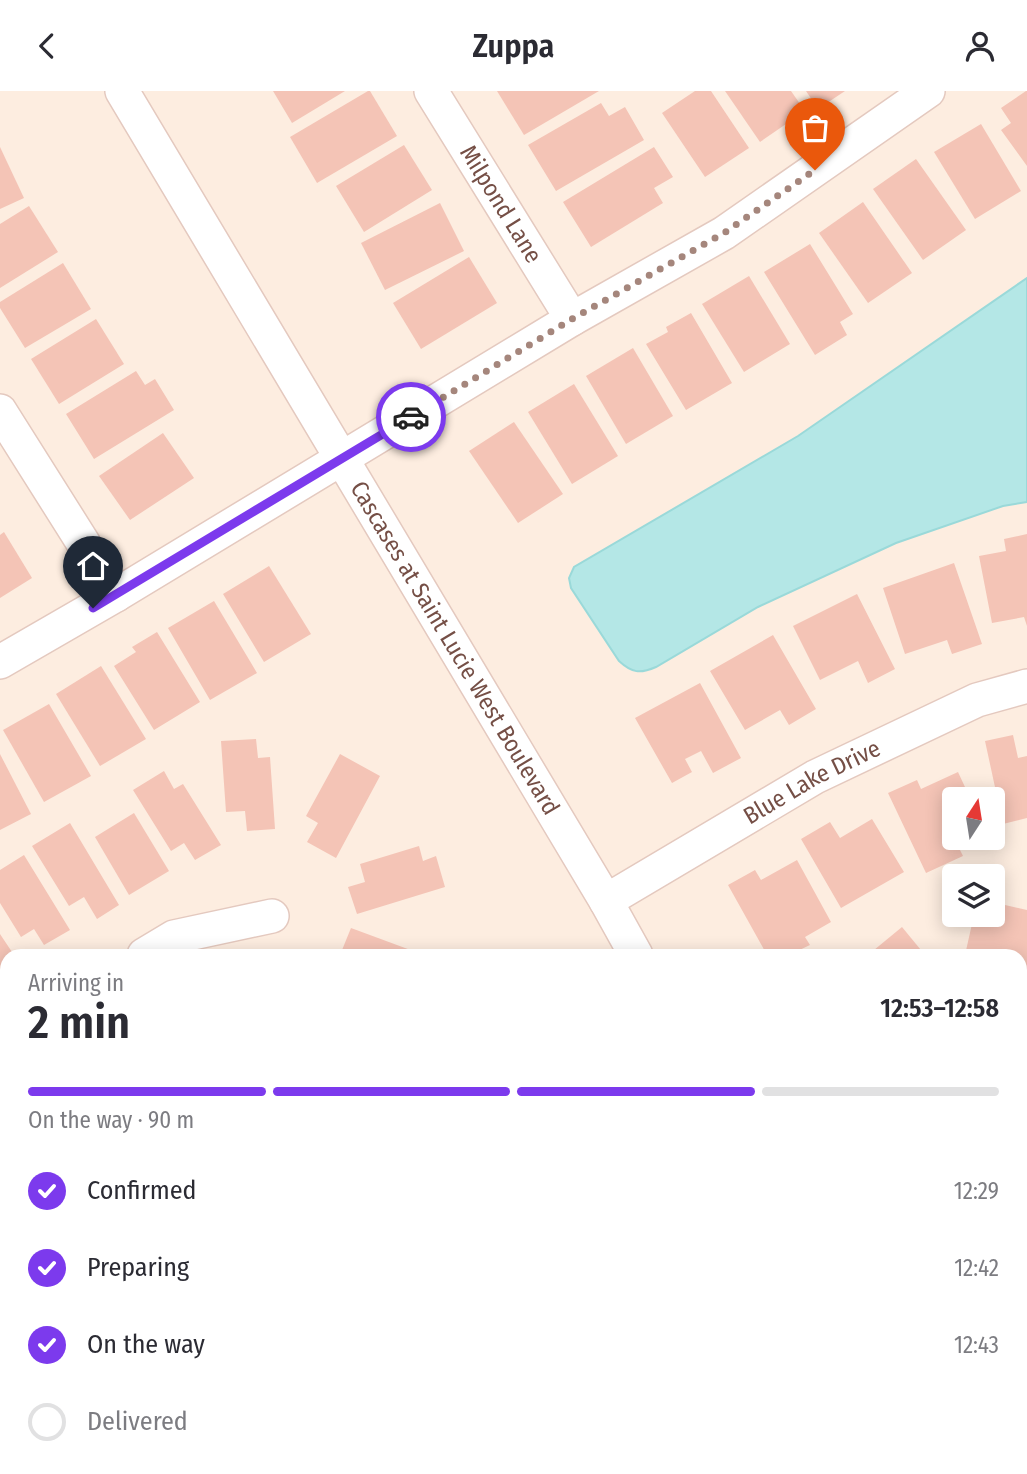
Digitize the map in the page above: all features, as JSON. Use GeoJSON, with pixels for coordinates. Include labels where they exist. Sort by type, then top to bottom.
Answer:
{"type":"FeatureCollection","features":[{"type":"Feature","properties":{"kind":"street","name":"Cascases at Saint Lucie West Boulevard"},"geometry":{"type":"LineString","coordinates":[[122,91],[606,901],[632,949]]}},
{"type":"Feature","properties":{"kind":"street","name":"Milpond Lane"},"geometry":{"type":"LineString","coordinates":[[430,91],[572,319]]}},
{"type":"Feature","properties":{"kind":"street"},"geometry":{"type":"LineString","coordinates":[[0,662],[116,595],[572,319],[724,233],[928,91]]}},
{"type":"Feature","properties":{"kind":"street"},"geometry":{"type":"LineString","coordinates":[[0,411],[116,595]]}},
{"type":"Feature","properties":{"kind":"street","name":"Blue Lake Drive"},"geometry":{"type":"LineString","coordinates":[[606,901],[815,777],[977,700],[1027,686]]}},
{"type":"Feature","properties":{"kind":"street"},"geometry":{"type":"LineString","coordinates":[[154,949],[174,937],[272,916]]}},
{"type":"Feature","properties":{"kind":"water"},"geometry":{"type":"Polygon","coordinates":[[[1027,278],[1027,502],[1003,506],[896,543],[758,607],[656,667],[636,671],[619,661],[571,588],[569,578],[574,567],[798,436],[1027,278]]]}},
{"type":"Feature","properties":{"kind":"building"},"geometry":{"type":"Polygon","coordinates":[[[273,91],[345,91],[292,123],[273,91]]]}},
{"type":"Feature","properties":{"kind":"building"},"geometry":{"type":"Polygon","coordinates":[[[368,91],[397,136],[317,183],[290,137],[368,91]]]}},
{"type":"Feature","properties":{"kind":"building"},"geometry":{"type":"Polygon","coordinates":[[[497,91],[599,91],[524,135],[497,91]]]}},
{"type":"Feature","properties":{"kind":"building"},"geometry":{"type":"Polygon","coordinates":[[[695,91],[711,91],[749,148],[705,177],[662,113],[695,91]]]}},
{"type":"Feature","properties":{"kind":"building"},"geometry":{"type":"Polygon","coordinates":[[[725,91],[791,91],[805,111],[760,142],[725,91]]]}},
{"type":"Feature","properties":{"kind":"building"},"geometry":{"type":"Polygon","coordinates":[[[806,91],[845,91],[818,109],[806,91]]]}},
{"type":"Feature","properties":{"kind":"building"},"geometry":{"type":"Polygon","coordinates":[[[1026,91],[1027,166],[1001,130],[1011,123],[1001,108],[1026,91]]]}},
{"type":"Feature","properties":{"kind":"building"},"geometry":{"type":"Polygon","coordinates":[[[601,103],[609,116],[625,107],[644,140],[556,191],[528,145],[601,103]]]}},
{"type":"Feature","properties":{"kind":"building"},"geometry":{"type":"Polygon","coordinates":[[[981,124],[1021,191],[975,219],[934,152],[981,124]]]}},
{"type":"Feature","properties":{"kind":"building"},"geometry":{"type":"Polygon","coordinates":[[[404,145],[432,190],[364,232],[336,186],[404,145]]]}},
{"type":"Feature","properties":{"kind":"building"},"geometry":{"type":"Polygon","coordinates":[[[0,147],[24,198],[0,209],[0,147]]]}},
{"type":"Feature","properties":{"kind":"building"},"geometry":{"type":"Polygon","coordinates":[[[654,147],[673,177],[654,188],[663,203],[591,247],[563,202],[654,147]]]}},
{"type":"Feature","properties":{"kind":"building"},"geometry":{"type":"Polygon","coordinates":[[[916,159],[966,230],[923,260],[873,189],[916,159]]]}},
{"type":"Feature","properties":{"kind":"building"},"geometry":{"type":"Polygon","coordinates":[[[863,202],[912,273],[868,303],[819,233],[863,202]]]}},
{"type":"Feature","properties":{"kind":"building"},"geometry":{"type":"Polygon","coordinates":[[[440,203],[464,251],[385,290],[361,243],[440,203]]]}},
{"type":"Feature","properties":{"kind":"building"},"geometry":{"type":"Polygon","coordinates":[[[29,206],[58,252],[0,288],[0,224],[29,206]]]}},
{"type":"Feature","properties":{"kind":"building"},"geometry":{"type":"Polygon","coordinates":[[[810,244],[853,314],[840,322],[847,335],[815,355],[764,272],[810,244]]]}},
{"type":"Feature","properties":{"kind":"building"},"geometry":{"type":"Polygon","coordinates":[[[469,257],[497,303],[421,349],[393,303],[469,257]]]}},
{"type":"Feature","properties":{"kind":"building"},"geometry":{"type":"Polygon","coordinates":[[[63,263],[91,309],[25,348],[0,308],[0,302],[63,263]]]}},
{"type":"Feature","properties":{"kind":"building"},"geometry":{"type":"Polygon","coordinates":[[[749,276],[790,344],[744,372],[702,304],[749,276]]]}},
{"type":"Feature","properties":{"kind":"building"},"geometry":{"type":"Polygon","coordinates":[[[691,313],[732,383],[686,410],[646,344],[668,332],[666,327],[691,313]]]}},
{"type":"Feature","properties":{"kind":"building"},"geometry":{"type":"Polygon","coordinates":[[[96,319],[124,364],[59,404],[31,359],[96,319]]]}},
{"type":"Feature","properties":{"kind":"building"},"geometry":{"type":"Polygon","coordinates":[[[633,348],[673,416],[626,444],[586,376],[633,348]]]}},
{"type":"Feature","properties":{"kind":"building"},"geometry":{"type":"Polygon","coordinates":[[[136,371],[145,385],[155,379],[174,410],[94,459],[66,414],[136,371]]]}},
{"type":"Feature","properties":{"kind":"building"},"geometry":{"type":"Polygon","coordinates":[[[574,384],[618,456],[572,484],[528,412],[574,384]]]}},
{"type":"Feature","properties":{"kind":"building"},"geometry":{"type":"Polygon","coordinates":[[[514,422],[563,494],[518,523],[469,451],[514,422]]]}},
{"type":"Feature","properties":{"kind":"building"},"geometry":{"type":"Polygon","coordinates":[[[163,433],[194,478],[130,520],[99,476],[163,433]]]}},
{"type":"Feature","properties":{"kind":"building"},"geometry":{"type":"Polygon","coordinates":[[[4,532],[32,578],[0,598],[0,535],[4,532]]]}},
{"type":"Feature","properties":{"kind":"building"},"geometry":{"type":"Polygon","coordinates":[[[1027,534],[1027,626],[1024,617],[992,623],[979,556],[1006,551],[1004,539],[1027,534]]]}},
{"type":"Feature","properties":{"kind":"building"},"geometry":{"type":"Polygon","coordinates":[[[954,563],[982,644],[952,654],[947,640],[905,654],[883,588],[954,563]]]}},
{"type":"Feature","properties":{"kind":"building"},"geometry":{"type":"Polygon","coordinates":[[[269,566],[311,634],[264,662],[223,594],[269,566]]]}},
{"type":"Feature","properties":{"kind":"building"},"geometry":{"type":"Polygon","coordinates":[[[857,594],[895,669],[868,683],[858,661],[820,680],[793,626],[857,594]]]}},
{"type":"Feature","properties":{"kind":"building"},"geometry":{"type":"Polygon","coordinates":[[[214,601],[257,673],[210,700],[168,628],[214,601]]]}},
{"type":"Feature","properties":{"kind":"building"},"geometry":{"type":"Polygon","coordinates":[[[157,632],[200,702],[154,730],[114,666],[136,652],[132,647],[157,632]]]}},
{"type":"Feature","properties":{"kind":"building"},"geometry":{"type":"Polygon","coordinates":[[[773,635],[816,709],[789,725],[780,710],[745,730],[710,671],[773,635]]]}},
{"type":"Feature","properties":{"kind":"building"},"geometry":{"type":"Polygon","coordinates":[[[101,666],[146,739],[100,766],[56,694],[101,666]]]}},
{"type":"Feature","properties":{"kind":"building"},"geometry":{"type":"Polygon","coordinates":[[[700,683],[741,758],[713,773],[701,751],[685,759],[692,772],[672,783],[635,718],[700,683]]]}},
{"type":"Feature","properties":{"kind":"building"},"geometry":{"type":"Polygon","coordinates":[[[49,704],[91,776],[44,802],[3,730],[49,704]]]}},
{"type":"Feature","properties":{"kind":"building"},"geometry":{"type":"Polygon","coordinates":[[[1013,735],[1018,758],[1027,756],[1027,818],[1005,824],[1005,787],[995,787],[985,741],[1013,735]]]}},
{"type":"Feature","properties":{"kind":"building"},"geometry":{"type":"Polygon","coordinates":[[[256,739],[258,758],[270,757],[275,829],[247,831],[245,811],[226,812],[221,741],[256,739]]]}},
{"type":"Feature","properties":{"kind":"building"},"geometry":{"type":"Polygon","coordinates":[[[0,754],[31,814],[0,830],[0,754]]]}},
{"type":"Feature","properties":{"kind":"building"},"geometry":{"type":"Polygon","coordinates":[[[340,754],[380,776],[336,858],[307,842],[318,823],[306,816],[340,754]]]}},
{"type":"Feature","properties":{"kind":"building"},"geometry":{"type":"Polygon","coordinates":[[[164,771],[174,789],[183,784],[221,845],[195,860],[184,843],[171,851],[133,790],[164,771]]]}},
{"type":"Feature","properties":{"kind":"building"},"geometry":{"type":"Polygon","coordinates":[[[958,772],[965,787],[942,787],[942,851],[960,851],[963,856],[926,873],[888,793],[917,780],[921,789],[958,772]]]}},
{"type":"Feature","properties":{"kind":"building"},"geometry":{"type":"Polygon","coordinates":[[[134,813],[169,871],[129,895],[95,837],[134,813]]]}},
{"type":"Feature","properties":{"kind":"building"},"geometry":{"type":"Polygon","coordinates":[[[872,819],[904,872],[841,908],[801,839],[830,822],[840,838],[872,819]]]}},
{"type":"Feature","properties":{"kind":"building"},"geometry":{"type":"Polygon","coordinates":[[[70,823],[119,905],[97,919],[84,897],[69,906],[32,846],[70,823]]]}},
{"type":"Feature","properties":{"kind":"building"},"geometry":{"type":"Polygon","coordinates":[[[419,846],[423,861],[436,856],[445,887],[357,914],[348,887],[365,882],[360,864],[419,846]]]}},
{"type":"Feature","properties":{"kind":"building"},"geometry":{"type":"Polygon","coordinates":[[[24,855],[70,930],[44,945],[34,929],[21,937],[0,903],[0,870],[24,855]]]}},
{"type":"Feature","properties":{"kind":"building"},"geometry":{"type":"Polygon","coordinates":[[[797,860],[831,922],[805,937],[810,945],[802,949],[764,949],[728,885],[755,870],[761,880],[797,860]]]}},
{"type":"Feature","properties":{"kind":"building"},"geometry":{"type":"Polygon","coordinates":[[[1005,905],[1027,910],[1027,949],[966,949],[971,927],[1005,927],[1005,905]]]}},
{"type":"Feature","properties":{"kind":"building"},"geometry":{"type":"Polygon","coordinates":[[[902,927],[920,949],[875,949],[902,927]]]}},
{"type":"Feature","properties":{"kind":"building"},"geometry":{"type":"Polygon","coordinates":[[[351,928],[408,949],[342,949],[351,928]]]}},
{"type":"Feature","properties":{"kind":"building"},"geometry":{"type":"Polygon","coordinates":[[[0,934],[10,949],[0,949],[0,934]]]}},
{"type":"Feature","properties":{"kind":"way so far"},"geometry":{"type":"LineString","coordinates":[[411,417],[572,319],[724,233],[815,170]]}},
{"type":"Feature","properties":{"kind":"route"},"geometry":{"type":"LineString","coordinates":[[93,608],[411,417]]}}]}
